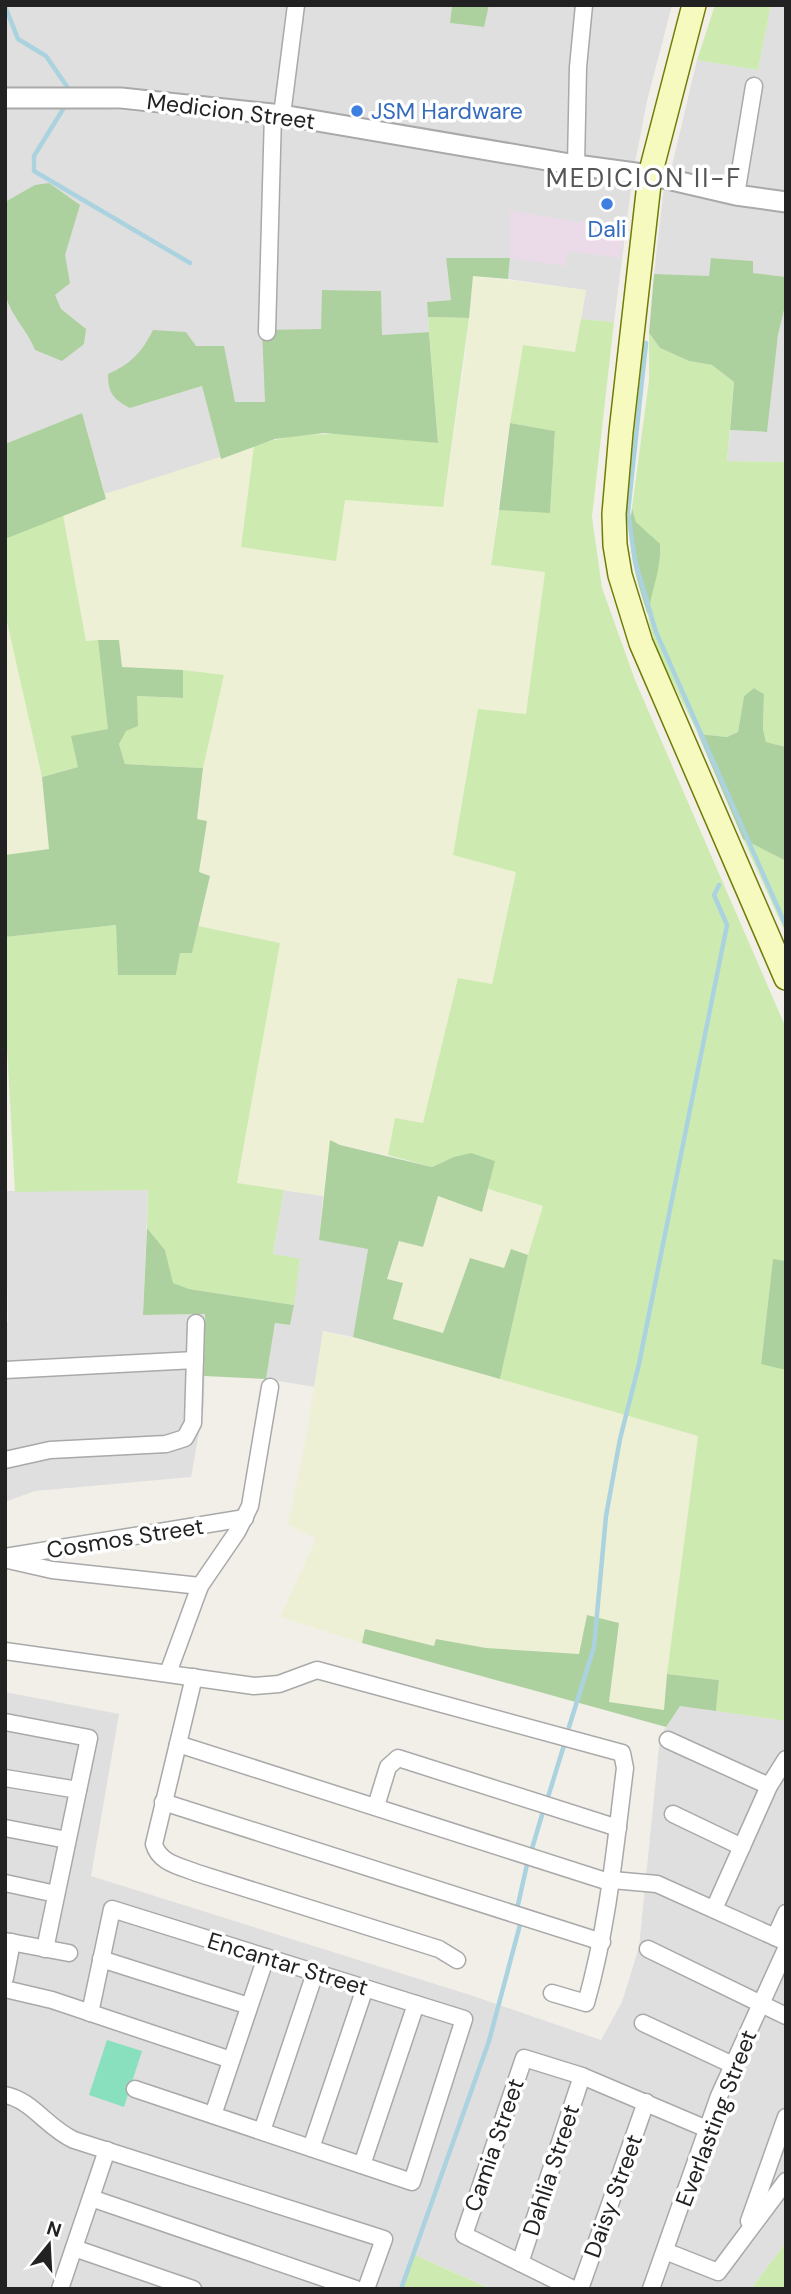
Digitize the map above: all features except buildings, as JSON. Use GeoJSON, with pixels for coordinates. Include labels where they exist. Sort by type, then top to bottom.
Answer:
{"type":"FeatureCollection","features":[{"type":"Feature","properties":{"kind":"main road"},"geometry":{"type":"LineString","coordinates":[[694,5],[650,174],[616,478],[614,514],[617,555],[641,643],[786,978]]}},
{"type":"Feature","properties":{"kind":"street"},"geometry":{"type":"LineString","coordinates":[[267,332],[278,115],[296,5]]}},
{"type":"Feature","properties":{"kind":"street"},"geometry":{"type":"LineString","coordinates":[[576,165],[578,67],[584,5]]}},
{"type":"Feature","properties":{"kind":"street"},"geometry":{"type":"LineString","coordinates":[[736,195],[754,86]]}},
{"type":"Feature","properties":{"kind":"street","name":"Medicion Street"},"geometry":{"type":"LineString","coordinates":[[5,98],[121,98],[278,115],[576,165],[650,174],[736,195],[786,202]]}},
{"type":"Feature","properties":{"kind":"street"},"geometry":{"type":"LineString","coordinates":[[5,1460],[50,1450],[177,1443],[185,1438],[192,1423],[196,1323]]}},
{"type":"Feature","properties":{"kind":"street"},"geometry":{"type":"LineString","coordinates":[[5,1370],[195,1360]]}},
{"type":"Feature","properties":{"kind":"street"},"geometry":{"type":"LineString","coordinates":[[168,1673],[200,1586],[245,1518],[270,1387]]}},
{"type":"Feature","properties":{"kind":"street","name":"Cosmos Street"},"geometry":{"type":"LineString","coordinates":[[5,1558],[245,1518]]}},
{"type":"Feature","properties":{"kind":"street"},"geometry":{"type":"LineString","coordinates":[[5,1558],[52,1570],[200,1586]]}},
{"type":"Feature","properties":{"kind":"street"},"geometry":{"type":"LineString","coordinates":[[5,1651],[267,1687],[317,1670],[622,1753],[625,1760],[612,1881],[586,2003],[552,1993]]}},
{"type":"Feature","properties":{"kind":"street"},"geometry":{"type":"LineString","coordinates":[[194,1677],[154,1843],[157,1853],[165,1860],[261,1895],[439,1949],[457,1960]]}},
{"type":"Feature","properties":{"kind":"street"},"geometry":{"type":"LineString","coordinates":[[5,1722],[89,1738],[45,1949]]}},
{"type":"Feature","properties":{"kind":"street"},"geometry":{"type":"LineString","coordinates":[[668,1740],[769,1786]]}},
{"type":"Feature","properties":{"kind":"street"},"geometry":{"type":"LineString","coordinates":[[178,1744],[612,1881],[657,1884],[782,1942]]}},
{"type":"Feature","properties":{"kind":"street"},"geometry":{"type":"LineString","coordinates":[[376,1806],[388,1767],[398,1758],[618,1828]]}},
{"type":"Feature","properties":{"kind":"street"},"geometry":{"type":"LineString","coordinates":[[714,1909],[769,1786],[785,1759]]}},
{"type":"Feature","properties":{"kind":"street"},"geometry":{"type":"LineString","coordinates":[[5,1778],[78,1790]]}},
{"type":"Feature","properties":{"kind":"street"},"geometry":{"type":"LineString","coordinates":[[163,1802],[601,1942]]}},
{"type":"Feature","properties":{"kind":"street"},"geometry":{"type":"LineString","coordinates":[[673,1814],[742,1847]]}},
{"type":"Feature","properties":{"kind":"street"},"geometry":{"type":"LineString","coordinates":[[5,1828],[67,1840]]}},
{"type":"Feature","properties":{"kind":"street"},"geometry":{"type":"LineString","coordinates":[[5,1883],[56,1894]]}},
{"type":"Feature","properties":{"kind":"street","name":"Encantar Street"},"geometry":{"type":"LineString","coordinates":[[101,1959],[112,1909],[464,2019],[412,2182],[362,2165]]}},
{"type":"Feature","properties":{"kind":"street","name":"Everlasting Street"},"geometry":{"type":"LineString","coordinates":[[651,2289],[707,2129],[761,2004],[782,1942],[786,1913]]}},
{"type":"Feature","properties":{"kind":"street"},"geometry":{"type":"LineString","coordinates":[[5,1978],[8,1942],[69,1953]]}},
{"type":"Feature","properties":{"kind":"street"},"geometry":{"type":"LineString","coordinates":[[648,1949],[786,2016]]}},
{"type":"Feature","properties":{"kind":"street"},"geometry":{"type":"LineString","coordinates":[[213,2115],[265,1957]]}},
{"type":"Feature","properties":{"kind":"street"},"geometry":{"type":"LineString","coordinates":[[90,2013],[101,1959],[249,2006]]}},
{"type":"Feature","properties":{"kind":"street"},"geometry":{"type":"LineString","coordinates":[[262,2132],[315,1973]]}},
{"type":"Feature","properties":{"kind":"street"},"geometry":{"type":"LineString","coordinates":[[311,2148],[365,1988]]}},
{"type":"Feature","properties":{"kind":"street"},"geometry":{"type":"LineString","coordinates":[[5,1989],[90,2013],[231,2060]]}},
{"type":"Feature","properties":{"kind":"street"},"geometry":{"type":"LineString","coordinates":[[135,2089],[362,2165],[416,2004]]}},
{"type":"Feature","properties":{"kind":"street"},"geometry":{"type":"LineString","coordinates":[[643,2023],[733,2065]]}},
{"type":"Feature","properties":{"kind":"street","name":"Camia Street"},"geometry":{"type":"LineString","coordinates":[[573,2289],[464,2235],[524,2058],[582,2076]]}},
{"type":"Feature","properties":{"kind":"street"},"geometry":{"type":"LineString","coordinates":[[582,2076],[707,2129]]}},
{"type":"Feature","properties":{"kind":"street","name":"Dahlia Street"},"geometry":{"type":"LineString","coordinates":[[520,2263],[582,2076]]}},
{"type":"Feature","properties":{"kind":"street"},"geometry":{"type":"LineString","coordinates":[[5,2095],[23,2101],[62,2134],[384,2239],[366,2289]]}},
{"type":"Feature","properties":{"kind":"street","name":"Daisy Street"},"geometry":{"type":"LineString","coordinates":[[580,2289],[646,2102]]}},
{"type":"Feature","properties":{"kind":"street"},"geometry":{"type":"LineString","coordinates":[[744,2236],[786,2117]]}},
{"type":"Feature","properties":{"kind":"street"},"geometry":{"type":"LineString","coordinates":[[60,2289],[107,2150]]}},
{"type":"Feature","properties":{"kind":"street"},"geometry":{"type":"LineString","coordinates":[[665,2251],[718,2272],[786,2181]]}},
{"type":"Feature","properties":{"kind":"street"},"geometry":{"type":"LineString","coordinates":[[91,2198],[356,2289]]}},
{"type":"Feature","properties":{"kind":"street"},"geometry":{"type":"LineString","coordinates":[[74,2248],[193,2289]]}},
{"type":"Feature","properties":{"kind":"shaded area"},"geometry":{"type":"Polygon","coordinates":[[[5,5],[452,5],[450,23],[483,27],[489,5],[672,5],[647,101],[635,163],[574,157],[344,120],[5,97],[5,5]]]}},
{"type":"Feature","properties":{"kind":"shaded area"},"geometry":{"type":"Polygon","coordinates":[[[771,5],[786,5],[786,195],[671,170],[697,60],[758,70],[771,5]]]}},
{"type":"Feature","properties":{"kind":"shaded area"},"geometry":{"type":"Polygon","coordinates":[[[95,108],[251,122],[422,144],[632,181],[614,322],[581,319],[585,290],[508,279],[510,258],[446,258],[451,300],[427,302],[429,332],[382,335],[380,291],[323,290],[321,330],[265,402],[235,403],[196,346],[153,330],[143,351],[125,367],[108,374],[130,408],[202,386],[221,459],[105,494],[82,413],[5,444],[5,109],[95,108]]]}},
{"type":"Feature","properties":{"kind":"shaded area"},"geometry":{"type":"Polygon","coordinates":[[[664,187],[786,209],[786,277],[752,273],[753,261],[712,258],[710,277],[654,274],[664,187]]]}},
{"type":"Feature","properties":{"kind":"shaded area"},"geometry":{"type":"Polygon","coordinates":[[[510,211],[625,229],[620,258],[567,251],[565,266],[510,258],[510,211]]]}},
{"type":"Feature","properties":{"kind":"shaded area"},"geometry":{"type":"Polygon","coordinates":[[[786,302],[786,462],[727,461],[730,430],[766,432],[778,335],[786,302]]]}},
{"type":"Feature","properties":{"kind":"shaded area"},"geometry":{"type":"Polygon","coordinates":[[[148,1190],[143,1315],[206,1314],[204,1405],[191,1477],[35,1491],[5,1502],[5,1323],[8,1322],[5,1191],[148,1190]]]}},
{"type":"Feature","properties":{"kind":"shaded area"},"geometry":{"type":"Polygon","coordinates":[[[284,1190],[323,1196],[319,1240],[368,1248],[353,1337],[323,1331],[315,1387],[266,1379],[275,1323],[290,1325],[300,1260],[273,1255],[284,1190]]]}},
{"type":"Feature","properties":{"kind":"shaded area"},"geometry":{"type":"Polygon","coordinates":[[[5,1692],[119,1714],[91,1876],[470,1995],[601,2040],[622,2002],[639,1947],[660,1737],[679,1705],[786,1721],[786,2242],[751,2289],[492,2289],[413,2254],[401,2289],[5,2289],[5,1692]]]}},
{"type":"Feature","properties":{"kind":"green space"},"geometry":{"type":"Polygon","coordinates":[[[452,5],[489,5],[484,27],[450,23],[452,5]]]}},
{"type":"Feature","properties":{"kind":"green space"},"geometry":{"type":"Polygon","coordinates":[[[715,5],[771,5],[758,70],[697,60],[715,5]]]}},
{"type":"Feature","properties":{"kind":"green space"},"geometry":{"type":"Polygon","coordinates":[[[49,183],[80,205],[65,255],[70,283],[55,295],[61,309],[86,329],[84,344],[62,361],[35,350],[9,304],[3,276],[5,202],[35,185],[49,183]]]}},
{"type":"Feature","properties":{"kind":"green space"},"geometry":{"type":"Polygon","coordinates":[[[446,258],[510,258],[508,279],[473,276],[469,318],[428,317],[427,302],[451,300],[446,258]]]}},
{"type":"Feature","properties":{"kind":"green space"},"geometry":{"type":"Polygon","coordinates":[[[711,258],[753,261],[753,273],[786,277],[786,302],[778,335],[767,432],[730,430],[734,382],[712,365],[689,361],[660,348],[649,333],[654,274],[709,276],[711,258]]]}},
{"type":"Feature","properties":{"kind":"green space"},"geometry":{"type":"Polygon","coordinates":[[[473,276],[586,290],[576,352],[523,345],[505,452],[491,565],[545,572],[526,715],[478,709],[453,854],[516,871],[492,984],[458,979],[423,1124],[395,1118],[388,1155],[339,1145],[330,1140],[323,1196],[236,1183],[280,943],[198,926],[210,876],[199,873],[207,821],[197,819],[203,768],[223,676],[122,667],[119,640],[86,641],[63,515],[106,499],[105,494],[254,446],[241,547],[345,500],[443,506],[465,360],[473,276]]]}},
{"type":"Feature","properties":{"kind":"green space"},"geometry":{"type":"Polygon","coordinates":[[[322,290],[381,291],[382,335],[429,332],[438,443],[324,433],[275,439],[221,459],[202,386],[130,408],[119,402],[110,391],[108,374],[135,357],[153,330],[186,332],[196,346],[224,346],[235,402],[265,402],[262,330],[321,329],[322,290]]]}},
{"type":"Feature","properties":{"kind":"green space"},"geometry":{"type":"Polygon","coordinates":[[[428,317],[469,318],[443,507],[345,500],[336,561],[241,547],[254,446],[299,436],[323,434],[438,443],[428,317]]]}},
{"type":"Feature","properties":{"kind":"green space"},"geometry":{"type":"Polygon","coordinates":[[[581,319],[614,322],[592,517],[602,588],[635,680],[786,1028],[786,1261],[773,1260],[761,1363],[786,1370],[786,1721],[716,1711],[719,1680],[667,1674],[698,1436],[500,1379],[528,1255],[543,1206],[488,1189],[494,1161],[463,1156],[432,1167],[388,1155],[395,1118],[423,1123],[458,978],[492,984],[516,872],[453,855],[478,709],[526,714],[545,572],[491,565],[499,510],[550,512],[555,431],[510,423],[523,345],[575,352],[581,319]]]}},
{"type":"Feature","properties":{"kind":"green space"},"geometry":{"type":"Polygon","coordinates":[[[649,333],[660,348],[689,361],[712,365],[734,382],[727,461],[786,462],[786,747],[766,742],[763,729],[764,694],[754,688],[744,696],[738,732],[727,737],[698,734],[654,641],[648,605],[659,562],[660,545],[636,522],[632,508],[649,380],[649,333]]]}},
{"type":"Feature","properties":{"kind":"green space"},"geometry":{"type":"Polygon","coordinates":[[[82,413],[106,499],[5,539],[5,444],[82,413]]]}},
{"type":"Feature","properties":{"kind":"green space"},"geometry":{"type":"Polygon","coordinates":[[[510,423],[555,431],[550,513],[499,510],[510,423]]]}},
{"type":"Feature","properties":{"kind":"green space"},"geometry":{"type":"Polygon","coordinates":[[[632,508],[636,522],[660,544],[648,615],[631,549],[632,508]]]}},
{"type":"Feature","properties":{"kind":"green space"},"geometry":{"type":"Polygon","coordinates":[[[63,515],[86,641],[98,640],[109,729],[78,767],[42,777],[5,613],[5,539],[63,515]]]}},
{"type":"Feature","properties":{"kind":"green space"},"geometry":{"type":"Polygon","coordinates":[[[5,613],[42,777],[49,849],[5,855],[5,613]]]}},
{"type":"Feature","properties":{"kind":"green space"},"geometry":{"type":"Polygon","coordinates":[[[98,640],[119,640],[122,667],[183,670],[183,698],[137,696],[138,726],[126,731],[119,744],[125,764],[203,768],[197,819],[207,821],[199,872],[210,876],[192,953],[180,953],[176,975],[118,975],[116,925],[5,937],[5,855],[49,849],[42,777],[78,767],[71,736],[108,729],[98,640]]]}},
{"type":"Feature","properties":{"kind":"green space"},"geometry":{"type":"Polygon","coordinates":[[[183,670],[224,675],[203,768],[125,764],[119,744],[136,696],[182,698],[183,670]]]}},
{"type":"Feature","properties":{"kind":"green space"},"geometry":{"type":"Polygon","coordinates":[[[754,688],[764,694],[763,729],[766,742],[786,747],[786,861],[743,839],[698,734],[727,737],[738,732],[744,696],[754,688]]]}},
{"type":"Feature","properties":{"kind":"green space"},"geometry":{"type":"Polygon","coordinates":[[[743,839],[786,861],[786,934],[743,839]]]}},
{"type":"Feature","properties":{"kind":"green space"},"geometry":{"type":"Polygon","coordinates":[[[116,925],[119,975],[176,975],[180,952],[192,952],[198,926],[280,943],[237,1183],[284,1190],[273,1254],[300,1259],[294,1305],[189,1289],[172,1283],[165,1250],[147,1228],[148,1190],[15,1192],[5,1013],[5,937],[116,925]]]}},
{"type":"Feature","properties":{"kind":"green space"},"geometry":{"type":"Polygon","coordinates":[[[330,1140],[340,1145],[432,1167],[471,1153],[495,1161],[482,1212],[438,1196],[423,1247],[399,1241],[387,1279],[403,1283],[393,1319],[443,1333],[470,1258],[504,1268],[511,1249],[528,1255],[500,1379],[353,1337],[368,1249],[319,1240],[330,1140]]]}},
{"type":"Feature","properties":{"kind":"green space"},"geometry":{"type":"Polygon","coordinates":[[[488,1189],[543,1206],[528,1255],[511,1249],[504,1268],[470,1258],[443,1333],[393,1319],[387,1280],[399,1241],[423,1247],[438,1196],[481,1211],[488,1189]]]}},
{"type":"Feature","properties":{"kind":"green space"},"geometry":{"type":"Polygon","coordinates":[[[147,1228],[165,1250],[173,1283],[189,1289],[294,1305],[290,1325],[275,1323],[266,1379],[204,1376],[205,1314],[143,1315],[147,1228]]]}},
{"type":"Feature","properties":{"kind":"green space"},"geometry":{"type":"Polygon","coordinates":[[[773,1259],[786,1261],[786,1370],[761,1364],[773,1259]]]}},
{"type":"Feature","properties":{"kind":"green space"},"geometry":{"type":"Polygon","coordinates":[[[323,1331],[426,1356],[698,1436],[664,1710],[609,1702],[619,1623],[587,1616],[580,1654],[486,1648],[436,1639],[434,1646],[365,1629],[362,1643],[280,1617],[316,1539],[288,1525],[305,1443],[323,1331]]]}},
{"type":"Feature","properties":{"kind":"green space"},"geometry":{"type":"Polygon","coordinates":[[[587,1615],[619,1623],[609,1702],[664,1710],[667,1674],[719,1680],[716,1711],[680,1706],[666,1727],[362,1643],[365,1629],[434,1646],[436,1639],[486,1648],[579,1654],[587,1615]]]}},
{"type":"Feature","properties":{"kind":"green space"},"geometry":{"type":"Polygon","coordinates":[[[107,2040],[142,2051],[124,2107],[89,2095],[107,2040]]]}},
{"type":"Feature","properties":{"kind":"green space"},"geometry":{"type":"Polygon","coordinates":[[[786,2242],[786,2289],[751,2289],[786,2242]]]}},
{"type":"Feature","properties":{"kind":"green space"},"geometry":{"type":"Polygon","coordinates":[[[413,2254],[489,2288],[401,2289],[413,2254]]]}},
{"type":"Feature","properties":{"kind":"waterway"},"geometry":{"type":"LineString","coordinates":[[5,6],[18,39],[46,56],[68,88]]}},
{"type":"Feature","properties":{"kind":"waterway"},"geometry":{"type":"LineString","coordinates":[[65,106],[34,156],[34,171],[190,263]]}},
{"type":"Feature","properties":{"kind":"waterway"},"geometry":{"type":"LineString","coordinates":[[646,343],[628,512],[635,561],[656,632],[786,926]]}},
{"type":"Feature","properties":{"kind":"waterway"},"geometry":{"type":"LineString","coordinates":[[569,1727],[594,1647],[606,1516],[620,1439],[639,1364],[727,925],[714,895],[719,885]]}},
{"type":"Feature","properties":{"kind":"waterway"},"geometry":{"type":"LineString","coordinates":[[548,1797],[565,1742]]}},
{"type":"Feature","properties":{"kind":"waterway"},"geometry":{"type":"LineString","coordinates":[[531,1852],[544,1808]]}},
{"type":"Feature","properties":{"kind":"waterway"},"geometry":{"type":"LineString","coordinates":[[517,1909],[528,1860]]}},
{"type":"Feature","properties":{"kind":"waterway"},"geometry":{"type":"LineString","coordinates":[[401,2289],[489,2041],[521,1921]]}},
{"type":"Feature","properties":{"kind":"place","name":"JSM Hardware"},"geometry":{"type":"Point","coordinates":[357,111]}},
{"type":"Feature","properties":{"kind":"place","name":"Dali"},"geometry":{"type":"Point","coordinates":[607,204]}},
{"type":"Feature","properties":{"kind":"district","name":"MEDICION II-F"},"geometry":{"type":"Point","coordinates":[644,178]}}]}
